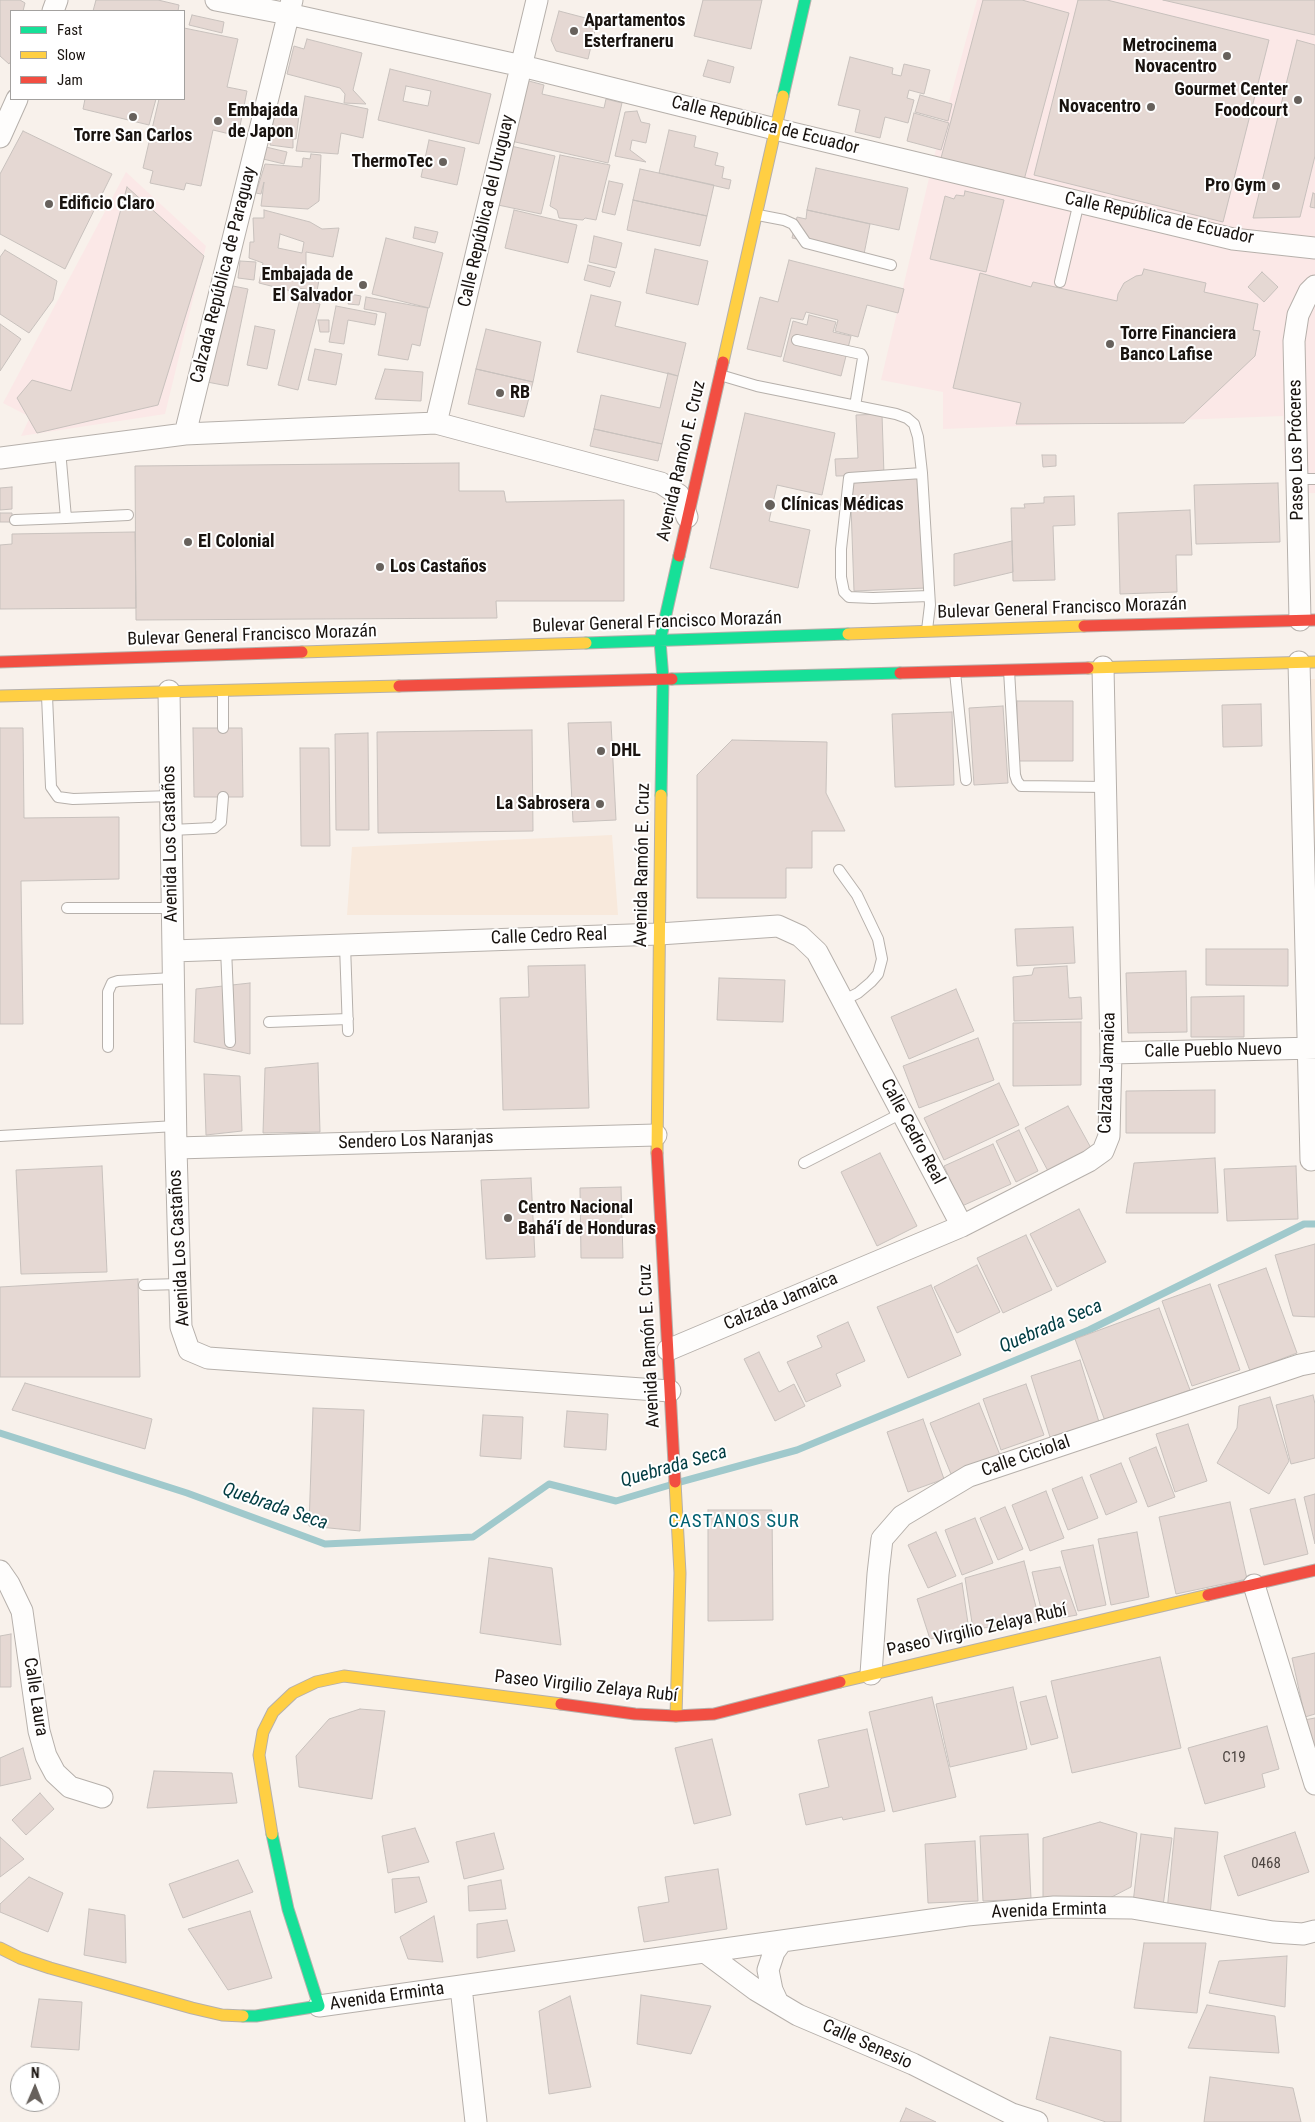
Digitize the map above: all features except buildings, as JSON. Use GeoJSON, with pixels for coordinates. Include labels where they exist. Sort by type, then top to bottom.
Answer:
{"type":"FeatureCollection","features":[{"type":"Feature","properties":{"kind":"street","name":"Calle República de Ecuador"},"geometry":{"type":"LineString","coordinates":[[216,0],[290,7],[775,129],[1233,239],[1315,248]]}},
{"type":"Feature","properties":{"kind":"street","name":"Calle República del Uruguay"},"geometry":{"type":"LineString","coordinates":[[436,422],[537,0]]}},
{"type":"Feature","properties":{"kind":"street","name":"Avenida Ramón E. Cruz"},"geometry":{"type":"LineString","coordinates":[[676,1716],[680,1573],[656,1135],[662,679],[660,641],[805,0]]}},
{"type":"Feature","properties":{"kind":"street","name":"Calzada República de Paraguay"},"geometry":{"type":"LineString","coordinates":[[185,434],[290,7]]}},
{"type":"Feature","properties":{"kind":"street"},"geometry":{"type":"LineString","coordinates":[[0,137],[17,100]]}},
{"type":"Feature","properties":{"kind":"street","name":"Paseo Los Próceres"},"geometry":{"type":"LineString","coordinates":[[1308,620],[1306,479],[1294,340],[1298,315],[1309,292],[1315,286]]}},
{"type":"Feature","properties":{"kind":"street"},"geometry":{"type":"LineString","coordinates":[[0,458],[185,434],[436,422],[661,483],[679,495],[687,516]]}},
{"type":"Feature","properties":{"kind":"street","name":"Bulevar General Francisco Morazán"},"geometry":{"type":"LineString","coordinates":[[0,662],[660,641],[927,630],[1308,620]]}},
{"type":"Feature","properties":{"kind":"street"},"geometry":{"type":"LineString","coordinates":[[0,696],[1307,662],[1312,1048],[1311,1160]]}},
{"type":"Feature","properties":{"kind":"street","name":"Calzada Jamaica"},"geometry":{"type":"LineString","coordinates":[[668,1350],[962,1226],[1089,1161],[1103,1151],[1109,1136],[1111,1053],[1103,666]]}},
{"type":"Feature","properties":{"kind":"street","name":"Avenida Los Castaños"},"geometry":{"type":"LineString","coordinates":[[169,691],[176,1148],[181,1327],[188,1350],[208,1358],[670,1391]]}},
{"type":"Feature","properties":{"kind":"street","name":"Calle Cedro Real"},"geometry":{"type":"LineString","coordinates":[[173,951],[659,934],[778,926],[800,936],[817,952],[962,1226]]}},
{"type":"Feature","properties":{"kind":"street","name":"Calle Pueblo Nuevo"},"geometry":{"type":"LineString","coordinates":[[1111,1053],[1312,1048]]}},
{"type":"Feature","properties":{"kind":"street","name":"Sendero Los Naranjas"},"geometry":{"type":"LineString","coordinates":[[176,1148],[656,1135]]}},
{"type":"Feature","properties":{"kind":"street","name":"Calle Ciciolal"},"geometry":{"type":"LineString","coordinates":[[871,1674],[882,1539],[902,1516],[969,1476],[1300,1365],[1315,1362]]}},
{"type":"Feature","properties":{"kind":"street","name":"Paseo Virgilio Zelaya Rubí"},"geometry":{"type":"LineString","coordinates":[[319,2006],[288,1908],[273,1839],[259,1755],[263,1732],[273,1712],[293,1693],[316,1682],[344,1676],[636,1714],[676,1716],[714,1714],[871,1674],[1315,1570]]}},
{"type":"Feature","properties":{"kind":"street","name":"Calle Laura"},"geometry":{"type":"LineString","coordinates":[[0,1571],[9,1584],[22,1612],[39,1731],[46,1756],[55,1773],[70,1787],[102,1797]]}},
{"type":"Feature","properties":{"kind":"street"},"geometry":{"type":"LineString","coordinates":[[1254,1585],[1315,1784]]}},
{"type":"Feature","properties":{"kind":"street","name":"Avenida Erminta"},"geometry":{"type":"LineString","coordinates":[[0,1948],[20,1958],[50,1968],[192,2008],[222,2015],[256,2016],[967,1915],[1054,1907],[1132,1908],[1273,1932],[1303,1934],[1315,1931]]}},
{"type":"Feature","properties":{"kind":"street"},"geometry":{"type":"LineString","coordinates":[[778,2003],[768,1978],[768,1970],[774,1952],[782,1941]]}},
{"type":"Feature","properties":{"kind":"street","name":"Calle Senesio"},"geometry":{"type":"LineString","coordinates":[[705,1952],[756,1990],[798,2015],[913,2064],[1012,2114],[1037,2122]]}},
{"type":"Feature","properties":{"kind":"street"},"geometry":{"type":"LineString","coordinates":[[461,1987],[476,2122]]}},
{"type":"Feature","properties":{"kind":"lane"},"geometry":{"type":"LineString","coordinates":[[1060,282],[1079,202]]}},
{"type":"Feature","properties":{"kind":"lane"},"geometry":{"type":"LineString","coordinates":[[757,215],[784,220],[792,224],[806,243],[891,265]]}},
{"type":"Feature","properties":{"kind":"lane"},"geometry":{"type":"LineString","coordinates":[[797,340],[861,354],[863,358],[855,406]]}},
{"type":"Feature","properties":{"kind":"lane"},"geometry":{"type":"LineString","coordinates":[[719,374],[757,386],[896,414],[907,418],[914,424],[918,437],[922,472],[930,596],[927,630]]}},
{"type":"Feature","properties":{"kind":"lane"},"geometry":{"type":"LineString","coordinates":[[60,450],[66,518]]}},
{"type":"Feature","properties":{"kind":"lane"},"geometry":{"type":"LineString","coordinates":[[922,472],[849,478],[841,549],[841,577],[844,592],[850,597],[930,596]]}},
{"type":"Feature","properties":{"kind":"lane"},"geometry":{"type":"LineString","coordinates":[[15,520],[128,515]]}},
{"type":"Feature","properties":{"kind":"lane"},"geometry":{"type":"LineString","coordinates":[[1009,669],[1015,775],[1021,786],[1106,787]]}},
{"type":"Feature","properties":{"kind":"lane"},"geometry":{"type":"LineString","coordinates":[[955,670],[966,780]]}},
{"type":"Feature","properties":{"kind":"lane"},"geometry":{"type":"LineString","coordinates":[[223,690],[224,728]]}},
{"type":"Feature","properties":{"kind":"lane"},"geometry":{"type":"LineString","coordinates":[[47,695],[51,788],[58,797],[73,799],[171,796]]}},
{"type":"Feature","properties":{"kind":"lane"},"geometry":{"type":"LineString","coordinates":[[171,830],[214,828],[221,822],[223,797]]}},
{"type":"Feature","properties":{"kind":"lane"},"geometry":{"type":"LineString","coordinates":[[839,870],[857,895],[878,939],[882,959],[878,974],[871,982],[858,993],[842,1001]]}},
{"type":"Feature","properties":{"kind":"lane"},"geometry":{"type":"LineString","coordinates":[[68,908],[172,908]]}},
{"type":"Feature","properties":{"kind":"lane"},"geometry":{"type":"LineString","coordinates":[[346,945],[348,1031]]}},
{"type":"Feature","properties":{"kind":"lane"},"geometry":{"type":"LineString","coordinates":[[226,949],[230,1042]]}},
{"type":"Feature","properties":{"kind":"lane"},"geometry":{"type":"LineString","coordinates":[[108,1047],[108,992],[112,983],[118,981],[173,978]]}},
{"type":"Feature","properties":{"kind":"lane"},"geometry":{"type":"LineString","coordinates":[[269,1022],[348,1018]]}},
{"type":"Feature","properties":{"kind":"lane"},"geometry":{"type":"LineString","coordinates":[[804,1163],[902,1113]]}},
{"type":"Feature","properties":{"kind":"lane"},"geometry":{"type":"LineString","coordinates":[[0,1136],[176,1126]]}},
{"type":"Feature","properties":{"kind":"lane"},"geometry":{"type":"LineString","coordinates":[[144,1285],[180,1284]]}},
{"type":"Feature","properties":{"kind":"shaded area"},"geometry":{"type":"Polygon","coordinates":[[[977,0],[1315,0],[1315,493],[1286,494],[1283,416],[943,429],[943,392],[881,380],[935,153],[977,0]]]}},
{"type":"Feature","properties":{"kind":"shaded area"},"geometry":{"type":"Polygon","coordinates":[[[126,172],[206,246],[165,414],[21,436],[30,417],[3,403],[126,172]]]}},
{"type":"Feature","properties":{"kind":"shaded area"},"geometry":{"type":"Polygon","coordinates":[[[1310,679],[1315,679],[1315,872],[1313,872],[1310,679]]]}},
{"type":"Feature","properties":{"kind":"shaded area"},"geometry":{"type":"Polygon","coordinates":[[[612,835],[618,915],[347,915],[352,847],[612,835]]]}},
{"type":"Feature","properties":{"kind":"waterway","name":"Quebrada Seca"},"geometry":{"type":"LineString","coordinates":[[680,1482],[797,1450],[1089,1330],[1304,1224],[1315,1224]]}},
{"type":"Feature","properties":{"kind":"waterway","name":"Quebrada Seca"},"geometry":{"type":"LineString","coordinates":[[0,1433],[187,1493],[325,1544],[473,1537],[549,1484],[616,1501],[670,1485]]}},
{"type":"Feature","properties":{"kind":"traffic: fast"},"geometry":{"type":"LineString","coordinates":[[783,96],[805,0]]}},
{"type":"Feature","properties":{"kind":"traffic: fast"},"geometry":{"type":"LineString","coordinates":[[661,795],[663,679],[660,641],[679,556]]}},
{"type":"Feature","properties":{"kind":"traffic: fast"},"geometry":{"type":"LineString","coordinates":[[586,643],[848,634]]}},
{"type":"Feature","properties":{"kind":"traffic: fast"},"geometry":{"type":"LineString","coordinates":[[672,679],[900,673]]}},
{"type":"Feature","properties":{"kind":"traffic: fast"},"geometry":{"type":"LineString","coordinates":[[243,2016],[256,2016],[319,2006],[288,1909],[272,1834]]}},
{"type":"Feature","properties":{"kind":"traffic: slow"},"geometry":{"type":"LineString","coordinates":[[723,362],[783,96]]}},
{"type":"Feature","properties":{"kind":"traffic: slow"},"geometry":{"type":"LineString","coordinates":[[848,634],[1084,626]]}},
{"type":"Feature","properties":{"kind":"traffic: slow"},"geometry":{"type":"LineString","coordinates":[[302,652],[586,643]]}},
{"type":"Feature","properties":{"kind":"traffic: slow"},"geometry":{"type":"LineString","coordinates":[[1088,668],[1315,662]]}},
{"type":"Feature","properties":{"kind":"traffic: slow"},"geometry":{"type":"LineString","coordinates":[[0,696],[399,686]]}},
{"type":"Feature","properties":{"kind":"traffic: slow"},"geometry":{"type":"LineString","coordinates":[[657,1153],[661,795]]}},
{"type":"Feature","properties":{"kind":"traffic: slow"},"geometry":{"type":"LineString","coordinates":[[675,1482],[680,1573],[676,1716]]}},
{"type":"Feature","properties":{"kind":"traffic: slow"},"geometry":{"type":"LineString","coordinates":[[840,1682],[1208,1595]]}},
{"type":"Feature","properties":{"kind":"traffic: slow"},"geometry":{"type":"LineString","coordinates":[[272,1834],[259,1755],[263,1732],[273,1712],[293,1693],[316,1682],[344,1676],[561,1704]]}},
{"type":"Feature","properties":{"kind":"traffic: slow"},"geometry":{"type":"LineString","coordinates":[[0,1948],[20,1958],[50,1968],[192,2008],[222,2015],[243,2016]]}},
{"type":"Feature","properties":{"kind":"traffic: jam"},"geometry":{"type":"LineString","coordinates":[[679,556],[723,362]]}},
{"type":"Feature","properties":{"kind":"traffic: jam"},"geometry":{"type":"LineString","coordinates":[[1084,626],[1315,620]]}},
{"type":"Feature","properties":{"kind":"traffic: jam"},"geometry":{"type":"LineString","coordinates":[[0,662],[302,652]]}},
{"type":"Feature","properties":{"kind":"traffic: jam"},"geometry":{"type":"LineString","coordinates":[[900,673],[1088,668]]}},
{"type":"Feature","properties":{"kind":"traffic: jam"},"geometry":{"type":"LineString","coordinates":[[399,686],[672,679]]}},
{"type":"Feature","properties":{"kind":"traffic: jam"},"geometry":{"type":"LineString","coordinates":[[657,1153],[675,1482]]}},
{"type":"Feature","properties":{"kind":"traffic: jam"},"geometry":{"type":"LineString","coordinates":[[1208,1595],[1315,1570]]}},
{"type":"Feature","properties":{"kind":"traffic: jam"},"geometry":{"type":"LineString","coordinates":[[561,1704],[635,1714],[676,1716],[714,1714],[840,1682]]}},
{"type":"Feature","properties":{"kind":"place","name":"Apartamentos Esterfraneru"},"geometry":{"type":"Point","coordinates":[574,31]}},
{"type":"Feature","properties":{"kind":"place","name":"Metrocinema Novacentro"},"geometry":{"type":"Point","coordinates":[1227,56]}},
{"type":"Feature","properties":{"kind":"place","name":"Gourmet Center Foodcourt"},"geometry":{"type":"Point","coordinates":[1298,100]}},
{"type":"Feature","properties":{"kind":"place","name":"Novacentro"},"geometry":{"type":"Point","coordinates":[1151,107]}},
{"type":"Feature","properties":{"kind":"place","name":"Torre San Carlos"},"geometry":{"type":"Point","coordinates":[133,117]}},
{"type":"Feature","properties":{"kind":"place","name":"Embajada de Japon"},"geometry":{"type":"Point","coordinates":[218,121]}},
{"type":"Feature","properties":{"kind":"place","name":"ThermoTec"},"geometry":{"type":"Point","coordinates":[443,162]}},
{"type":"Feature","properties":{"kind":"place","name":"Pro Gym"},"geometry":{"type":"Point","coordinates":[1276,186]}},
{"type":"Feature","properties":{"kind":"place","name":"Edificio Claro"},"geometry":{"type":"Point","coordinates":[49,204]}},
{"type":"Feature","properties":{"kind":"place","name":"Embajada de El Salvador"},"geometry":{"type":"Point","coordinates":[363,285]}},
{"type":"Feature","properties":{"kind":"place","name":"Torre Financiera Banco Lafise"},"geometry":{"type":"Point","coordinates":[1110,344]}},
{"type":"Feature","properties":{"kind":"place","name":"RB"},"geometry":{"type":"Point","coordinates":[500,393]}},
{"type":"Feature","properties":{"kind":"place","name":"Clínicas Médicas"},"geometry":{"type":"Point","coordinates":[770,505]}},
{"type":"Feature","properties":{"kind":"place","name":"El Colonial"},"geometry":{"type":"Point","coordinates":[188,542]}},
{"type":"Feature","properties":{"kind":"place","name":"Los Castaños"},"geometry":{"type":"Point","coordinates":[380,567]}},
{"type":"Feature","properties":{"kind":"place","name":"DHL"},"geometry":{"type":"Point","coordinates":[601,751]}},
{"type":"Feature","properties":{"kind":"place","name":"La Sabrosera"},"geometry":{"type":"Point","coordinates":[600,804]}},
{"type":"Feature","properties":{"kind":"place","name":"Centro Nacional Bahá'í de Honduras"},"geometry":{"type":"Point","coordinates":[508,1218]}},
{"type":"Feature","properties":{"kind":"district","name":"CASTANOS SUR"},"geometry":{"type":"Point","coordinates":[734,1522]}}]}
